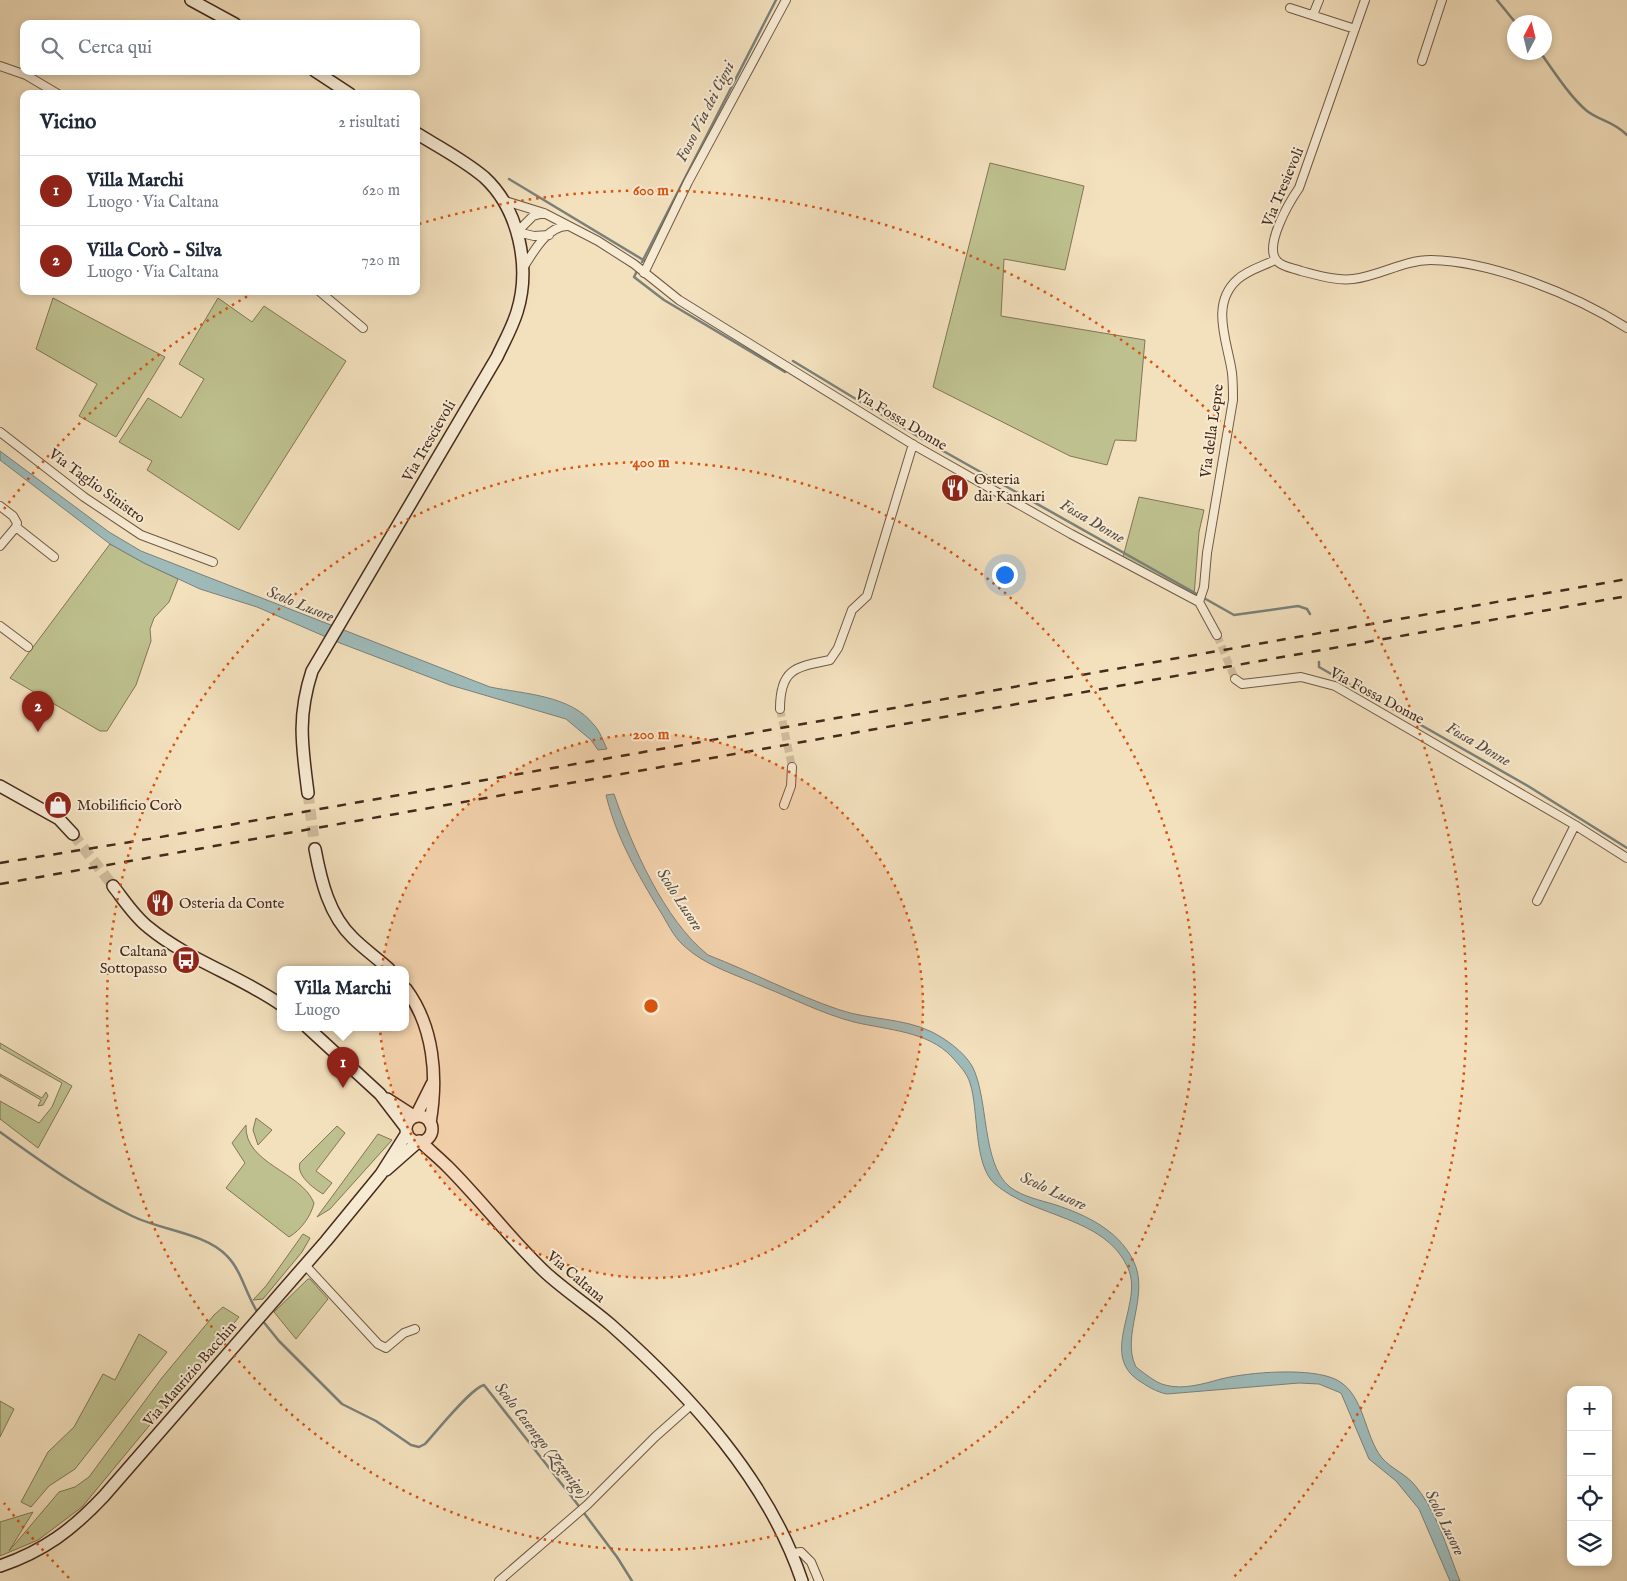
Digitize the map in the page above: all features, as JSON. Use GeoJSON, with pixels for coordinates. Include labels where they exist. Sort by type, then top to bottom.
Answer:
{"type":"FeatureCollection","features":[{"type":"Feature","properties":{"kind":"main road"},"geometry":{"type":"LineString","coordinates":[[191,0],[228,20]]}},
{"type":"Feature","properties":{"kind":"main road"},"geometry":{"type":"LineString","coordinates":[[321,75],[344,90]]}},
{"type":"Feature","properties":{"kind":"main road","name":"Via Trescievoli"},"geometry":{"type":"LineString","coordinates":[[308,793],[301,720],[312,671],[497,357],[518,310],[523,268],[517,232],[502,200],[492,186],[478,173],[420,137]]}},
{"type":"Feature","properties":{"kind":"main road"},"geometry":{"type":"LineString","coordinates":[[0,786],[59,819],[73,834]]}},
{"type":"Feature","properties":{"kind":"main road"},"geometry":{"type":"LineString","coordinates":[[315,849],[324,886],[338,919],[356,941],[385,966]]}},
{"type":"Feature","properties":{"kind":"main road"},"geometry":{"type":"LineString","coordinates":[[114,886],[136,916],[162,938],[277,1002]]}},
{"type":"Feature","properties":{"kind":"main road"},"geometry":{"type":"LineString","coordinates":[[380,1094],[411,1139],[420,1141],[430,1128],[434,1096],[432,1061],[428,1031],[423,1018],[409,994]]}},
{"type":"Feature","properties":{"kind":"main road"},"geometry":{"type":"LineString","coordinates":[[311,1031],[380,1094],[416,1116],[424,1117],[430,1128]]}},
{"type":"Feature","properties":{"kind":"main road"},"geometry":{"type":"LineString","coordinates":[[406,1130],[408,1122],[416,1116],[432,1083]]}},
{"type":"Feature","properties":{"kind":"main road","name":"Via Caltana"},"geometry":{"type":"LineString","coordinates":[[430,1128],[447,1166]]}},
{"type":"Feature","properties":{"kind":"main road","name":"Via Maurizio Bacchin"},"geometry":{"type":"LineString","coordinates":[[381,1174],[406,1130]]}},
{"type":"Feature","properties":{"kind":"main road","name":"Via Caltana"},"geometry":{"type":"LineString","coordinates":[[420,1141],[447,1166],[534,1262],[651,1362],[691,1405],[751,1480],[774,1516],[792,1553],[802,1581]]}},
{"type":"Feature","properties":{"kind":"main road","name":"Via Maurizio Bacchin"},"geometry":{"type":"LineString","coordinates":[[0,1566],[40,1549],[65,1534],[84,1517],[272,1304],[381,1174],[420,1141]]}},
{"type":"Feature","properties":{"kind":"street"},"geometry":{"type":"LineString","coordinates":[[644,273],[688,182],[786,0]]}},
{"type":"Feature","properties":{"kind":"street"},"geometry":{"type":"LineString","coordinates":[[1313,16],[1319,0]]}},
{"type":"Feature","properties":{"kind":"street","name":"Via Tresievoli"},"geometry":{"type":"LineString","coordinates":[[1275,260],[1273,252],[1279,225],[1284,212],[1299,188],[1365,0]]}},
{"type":"Feature","properties":{"kind":"street"},"geometry":{"type":"LineString","coordinates":[[1422,61],[1442,0]]}},
{"type":"Feature","properties":{"kind":"street"},"geometry":{"type":"LineString","coordinates":[[1290,8],[1355,29]]}},
{"type":"Feature","properties":{"kind":"street"},"geometry":{"type":"LineString","coordinates":[[0,66],[20,73]]}},
{"type":"Feature","properties":{"kind":"street"},"geometry":{"type":"LineString","coordinates":[[26,75],[51,90]]}},
{"type":"Feature","properties":{"kind":"street","name":"Via Fossa Donne"},"geometry":{"type":"LineString","coordinates":[[502,200],[544,213],[598,241],[679,300],[913,444],[1071,534],[1200,600]]}},
{"type":"Feature","properties":{"kind":"street"},"geometry":{"type":"LineString","coordinates":[[517,232],[533,216],[544,213]]}},
{"type":"Feature","properties":{"kind":"street"},"geometry":{"type":"LineString","coordinates":[[523,268],[549,235],[558,227],[567,226]]}},
{"type":"Feature","properties":{"kind":"street"},"geometry":{"type":"LineString","coordinates":[[517,232],[534,236],[549,235]]}},
{"type":"Feature","properties":{"kind":"street"},"geometry":{"type":"LineString","coordinates":[[1275,260],[1282,265],[1315,275],[1353,279],[1412,261],[1455,262],[1516,277],[1562,294],[1627,328]]}},
{"type":"Feature","properties":{"kind":"street","name":"Via della Lepre"},"geometry":{"type":"LineString","coordinates":[[1200,600],[1204,587],[1207,553],[1233,400],[1232,374],[1221,322],[1223,307],[1227,292],[1238,279],[1275,260]]}},
{"type":"Feature","properties":{"kind":"street"},"geometry":{"type":"LineString","coordinates":[[323,295],[363,328]]}},
{"type":"Feature","properties":{"kind":"street","name":"Via Taglio Sinistro"},"geometry":{"type":"LineString","coordinates":[[0,432],[84,497],[141,535],[212,562]]}},
{"type":"Feature","properties":{"kind":"street"},"geometry":{"type":"LineString","coordinates":[[780,709],[780,690],[788,673],[807,664],[830,660],[838,648],[852,610],[867,596],[913,444]]}},
{"type":"Feature","properties":{"kind":"street"},"geometry":{"type":"LineString","coordinates":[[0,506],[13,516],[17,523],[16,527],[0,546]]}},
{"type":"Feature","properties":{"kind":"street"},"geometry":{"type":"LineString","coordinates":[[16,527],[54,557]]}},
{"type":"Feature","properties":{"kind":"street"},"geometry":{"type":"LineString","coordinates":[[1200,600],[1217,635]]}},
{"type":"Feature","properties":{"kind":"street"},"geometry":{"type":"LineString","coordinates":[[0,626],[28,647]]}},
{"type":"Feature","properties":{"kind":"street","name":"Via Fossa Donne"},"geometry":{"type":"LineString","coordinates":[[1235,679],[1242,684],[1301,676],[1335,686],[1575,825],[1627,858]]}},
{"type":"Feature","properties":{"kind":"street"},"geometry":{"type":"LineString","coordinates":[[784,805],[791,786],[792,767]]}},
{"type":"Feature","properties":{"kind":"street"},"geometry":{"type":"LineString","coordinates":[[1537,901],[1575,825]]}},
{"type":"Feature","properties":{"kind":"street"},"geometry":{"type":"LineString","coordinates":[[305,1265],[378,1344],[386,1348],[404,1333],[416,1329]]}},
{"type":"Feature","properties":{"kind":"street"},"geometry":{"type":"LineString","coordinates":[[498,1581],[587,1505],[655,1437],[691,1405]]}},
{"type":"Feature","properties":{"kind":"street"},"geometry":{"type":"LineString","coordinates":[[792,1553],[802,1552],[808,1556],[818,1581]]}},
{"type":"Feature","properties":{"kind":"green space"},"geometry":{"type":"Polygon","coordinates":[[[990,163],[1084,186],[1065,270],[1004,259],[1001,316],[1145,340],[1136,441],[1115,440],[1107,465],[1070,456],[933,387],[990,163]]]}},
{"type":"Feature","properties":{"kind":"green space"},"geometry":{"type":"Polygon","coordinates":[[[53,298],[165,357],[116,437],[79,416],[97,384],[36,349],[53,298]]]}},
{"type":"Feature","properties":{"kind":"green space"},"geometry":{"type":"Polygon","coordinates":[[[218,298],[252,322],[264,306],[346,361],[239,530],[147,470],[152,461],[119,442],[148,398],[181,418],[204,379],[179,364],[218,298]]]}},
{"type":"Feature","properties":{"kind":"green space"},"geometry":{"type":"Polygon","coordinates":[[[1139,497],[1204,510],[1199,532],[1194,596],[1123,557],[1139,497]]]}},
{"type":"Feature","properties":{"kind":"green space"},"geometry":{"type":"Polygon","coordinates":[[[110,544],[178,579],[169,602],[154,618],[150,629],[151,641],[136,685],[107,731],[100,731],[10,678],[110,544]]]}},
{"type":"Feature","properties":{"kind":"green space"},"geometry":{"type":"Polygon","coordinates":[[[0,1043],[72,1086],[38,1148],[0,1119],[0,1101],[39,1123],[52,1107],[62,1083],[0,1048],[0,1043]]]}},
{"type":"Feature","properties":{"kind":"green space"},"geometry":{"type":"Polygon","coordinates":[[[0,1074],[42,1098],[46,1092],[48,1096],[43,1105],[38,1106],[41,1100],[0,1076],[0,1074]]]}},
{"type":"Feature","properties":{"kind":"green space"},"geometry":{"type":"Polygon","coordinates":[[[256,1118],[272,1130],[258,1145],[253,1130],[256,1118]]]}},
{"type":"Feature","properties":{"kind":"green space"},"geometry":{"type":"Polygon","coordinates":[[[246,1125],[248,1138],[254,1149],[263,1158],[298,1183],[314,1203],[311,1213],[305,1222],[298,1231],[289,1237],[226,1188],[245,1163],[232,1143],[246,1125]]]}},
{"type":"Feature","properties":{"kind":"green space"},"geometry":{"type":"Polygon","coordinates":[[[337,1126],[345,1133],[316,1171],[332,1183],[323,1194],[310,1185],[300,1172],[300,1163],[337,1126]]]}},
{"type":"Feature","properties":{"kind":"green space"},"geometry":{"type":"Polygon","coordinates":[[[378,1134],[392,1140],[330,1209],[317,1217],[378,1134]]]}},
{"type":"Feature","properties":{"kind":"green space"},"geometry":{"type":"Polygon","coordinates":[[[303,1234],[310,1238],[302,1252],[263,1299],[253,1300],[266,1286],[303,1234]]]}},
{"type":"Feature","properties":{"kind":"green space"},"geometry":{"type":"Polygon","coordinates":[[[308,1279],[328,1299],[296,1339],[274,1312],[308,1279]]]}},
{"type":"Feature","properties":{"kind":"green space"},"geometry":{"type":"Polygon","coordinates":[[[223,1307],[239,1317],[82,1507],[38,1540],[0,1556],[0,1522],[33,1512],[9,1551],[59,1492],[75,1487],[89,1477],[161,1379],[214,1315],[223,1307]]]}},
{"type":"Feature","properties":{"kind":"green space"},"geometry":{"type":"Polygon","coordinates":[[[139,1334],[167,1352],[75,1469],[49,1486],[31,1507],[21,1502],[48,1452],[74,1427],[103,1374],[115,1380],[139,1334]]]}},
{"type":"Feature","properties":{"kind":"green space"},"geometry":{"type":"Polygon","coordinates":[[[0,1401],[14,1409],[0,1437],[0,1401]]]}},
{"type":"Feature","properties":{"kind":"water"},"geometry":{"type":"Polygon","coordinates":[[[0,451],[109,532],[141,551],[490,687],[546,697],[573,707],[594,725],[607,749],[598,750],[591,740],[566,719],[450,685],[340,643],[257,607],[200,589],[144,563],[110,544],[0,460],[0,451]]]}},
{"type":"Feature","properties":{"kind":"water"},"geometry":{"type":"Polygon","coordinates":[[[614,794],[630,836],[651,881],[677,922],[708,955],[840,1010],[921,1027],[943,1038],[964,1056],[972,1066],[977,1079],[994,1163],[1010,1187],[1032,1198],[1056,1205],[1090,1219],[1110,1232],[1127,1249],[1138,1273],[1138,1301],[1131,1342],[1132,1355],[1136,1367],[1158,1382],[1179,1387],[1193,1386],[1233,1376],[1297,1372],[1326,1376],[1337,1380],[1346,1387],[1359,1405],[1371,1439],[1382,1458],[1412,1482],[1428,1504],[1460,1581],[1450,1581],[1419,1509],[1396,1481],[1369,1459],[1341,1393],[1319,1384],[1299,1383],[1167,1394],[1148,1387],[1138,1380],[1127,1369],[1122,1356],[1124,1327],[1131,1296],[1128,1268],[1117,1251],[1103,1238],[1068,1219],[1011,1195],[995,1184],[983,1164],[973,1094],[969,1079],[952,1057],[942,1048],[919,1037],[831,1015],[722,969],[701,959],[692,952],[673,933],[628,855],[610,811],[606,795],[614,794]]]}},
{"type":"Feature","properties":{"kind":"waterway","name":"Fosso Via dei Cigni"},"geometry":{"type":"LineString","coordinates":[[642,262],[776,0]]}},
{"type":"Feature","properties":{"kind":"waterway"},"geometry":{"type":"LineString","coordinates":[[1497,0],[1509,15]]}},
{"type":"Feature","properties":{"kind":"waterway"},"geometry":{"type":"LineString","coordinates":[[1546,60],[1574,98],[1587,111],[1617,127],[1627,135]]}},
{"type":"Feature","properties":{"kind":"waterway"},"geometry":{"type":"LineString","coordinates":[[509,179],[645,261]]}},
{"type":"Feature","properties":{"kind":"waterway","name":"Fosso Via dei Cigni"},"geometry":{"type":"LineString","coordinates":[[637,271],[634,277],[664,300],[785,372]]}},
{"type":"Feature","properties":{"kind":"waterway","name":"Fossa Donne"},"geometry":{"type":"LineString","coordinates":[[793,361],[922,439],[1234,615],[1298,606],[1307,609],[1310,614]]}},
{"type":"Feature","properties":{"kind":"waterway","name":"Fossa Donne"},"geometry":{"type":"LineString","coordinates":[[1319,662],[1319,667],[1528,786],[1627,848]]}},
{"type":"Feature","properties":{"kind":"waterway","name":"Scolo Cesenego (Zezenigo)"},"geometry":{"type":"LineString","coordinates":[[0,1132],[64,1177],[98,1198],[143,1221],[195,1237],[218,1248],[232,1262],[258,1313]]}},
{"type":"Feature","properties":{"kind":"waterway","name":"Scolo Cesenego (Zezenigo)"},"geometry":{"type":"LineString","coordinates":[[262,1320],[279,1341],[342,1404],[376,1421],[411,1445],[419,1447],[425,1444],[463,1402],[484,1385],[575,1501],[617,1557],[632,1581]]}},
{"type":"Feature","properties":{"kind":"tunnel"},"geometry":{"type":"LineString","coordinates":[[1217,635],[1235,679]]}},
{"type":"Feature","properties":{"kind":"tunnel"},"geometry":{"type":"LineString","coordinates":[[780,709],[792,767]]}},
{"type":"Feature","properties":{"kind":"tunnel"},"geometry":{"type":"LineString","coordinates":[[308,793],[315,849]]}},
{"type":"Feature","properties":{"kind":"tunnel"},"geometry":{"type":"LineString","coordinates":[[73,834],[113,886]]}},
{"type":"Feature","properties":{"kind":"railway"},"geometry":{"type":"LineString","coordinates":[[0,863],[155,838],[1627,579]]}},
{"type":"Feature","properties":{"kind":"railway"},"geometry":{"type":"LineString","coordinates":[[0,884],[1627,596]]}},
{"type":"Feature","properties":{"kind":"place","name":"Osteria dai Kankari"},"geometry":{"type":"Point","coordinates":[955,488]}},
{"type":"Feature","properties":{"kind":"place","name":"Villa Corò - Silva"},"geometry":{"type":"Point","coordinates":[38,732]}},
{"type":"Feature","properties":{"kind":"place","name":"Mobilificio Corò"},"geometry":{"type":"Point","coordinates":[58,805]}},
{"type":"Feature","properties":{"kind":"place","name":"Osteria da Conte"},"geometry":{"type":"Point","coordinates":[160,903]}},
{"type":"Feature","properties":{"kind":"place","name":"Caltana Sottopasso"},"geometry":{"type":"Point","coordinates":[186,960]}},
{"type":"Feature","properties":{"kind":"place","name":"Villa Marchi"},"geometry":{"type":"Point","coordinates":[343,1088]}},
{"type":"Feature","properties":{"kind":"water label","name":"Scolo Lusore"},"geometry":{"type":"Point","coordinates":[300,605]}},
{"type":"Feature","properties":{"kind":"water label","name":"Scolo Lusore"},"geometry":{"type":"Point","coordinates":[679,900]}},
{"type":"Feature","properties":{"kind":"water label","name":"Scolo Lusore"},"geometry":{"type":"Point","coordinates":[1053,1192]}},
{"type":"Feature","properties":{"kind":"water label","name":"Scolo Lusore"},"geometry":{"type":"Point","coordinates":[1444,1523]}}]}
